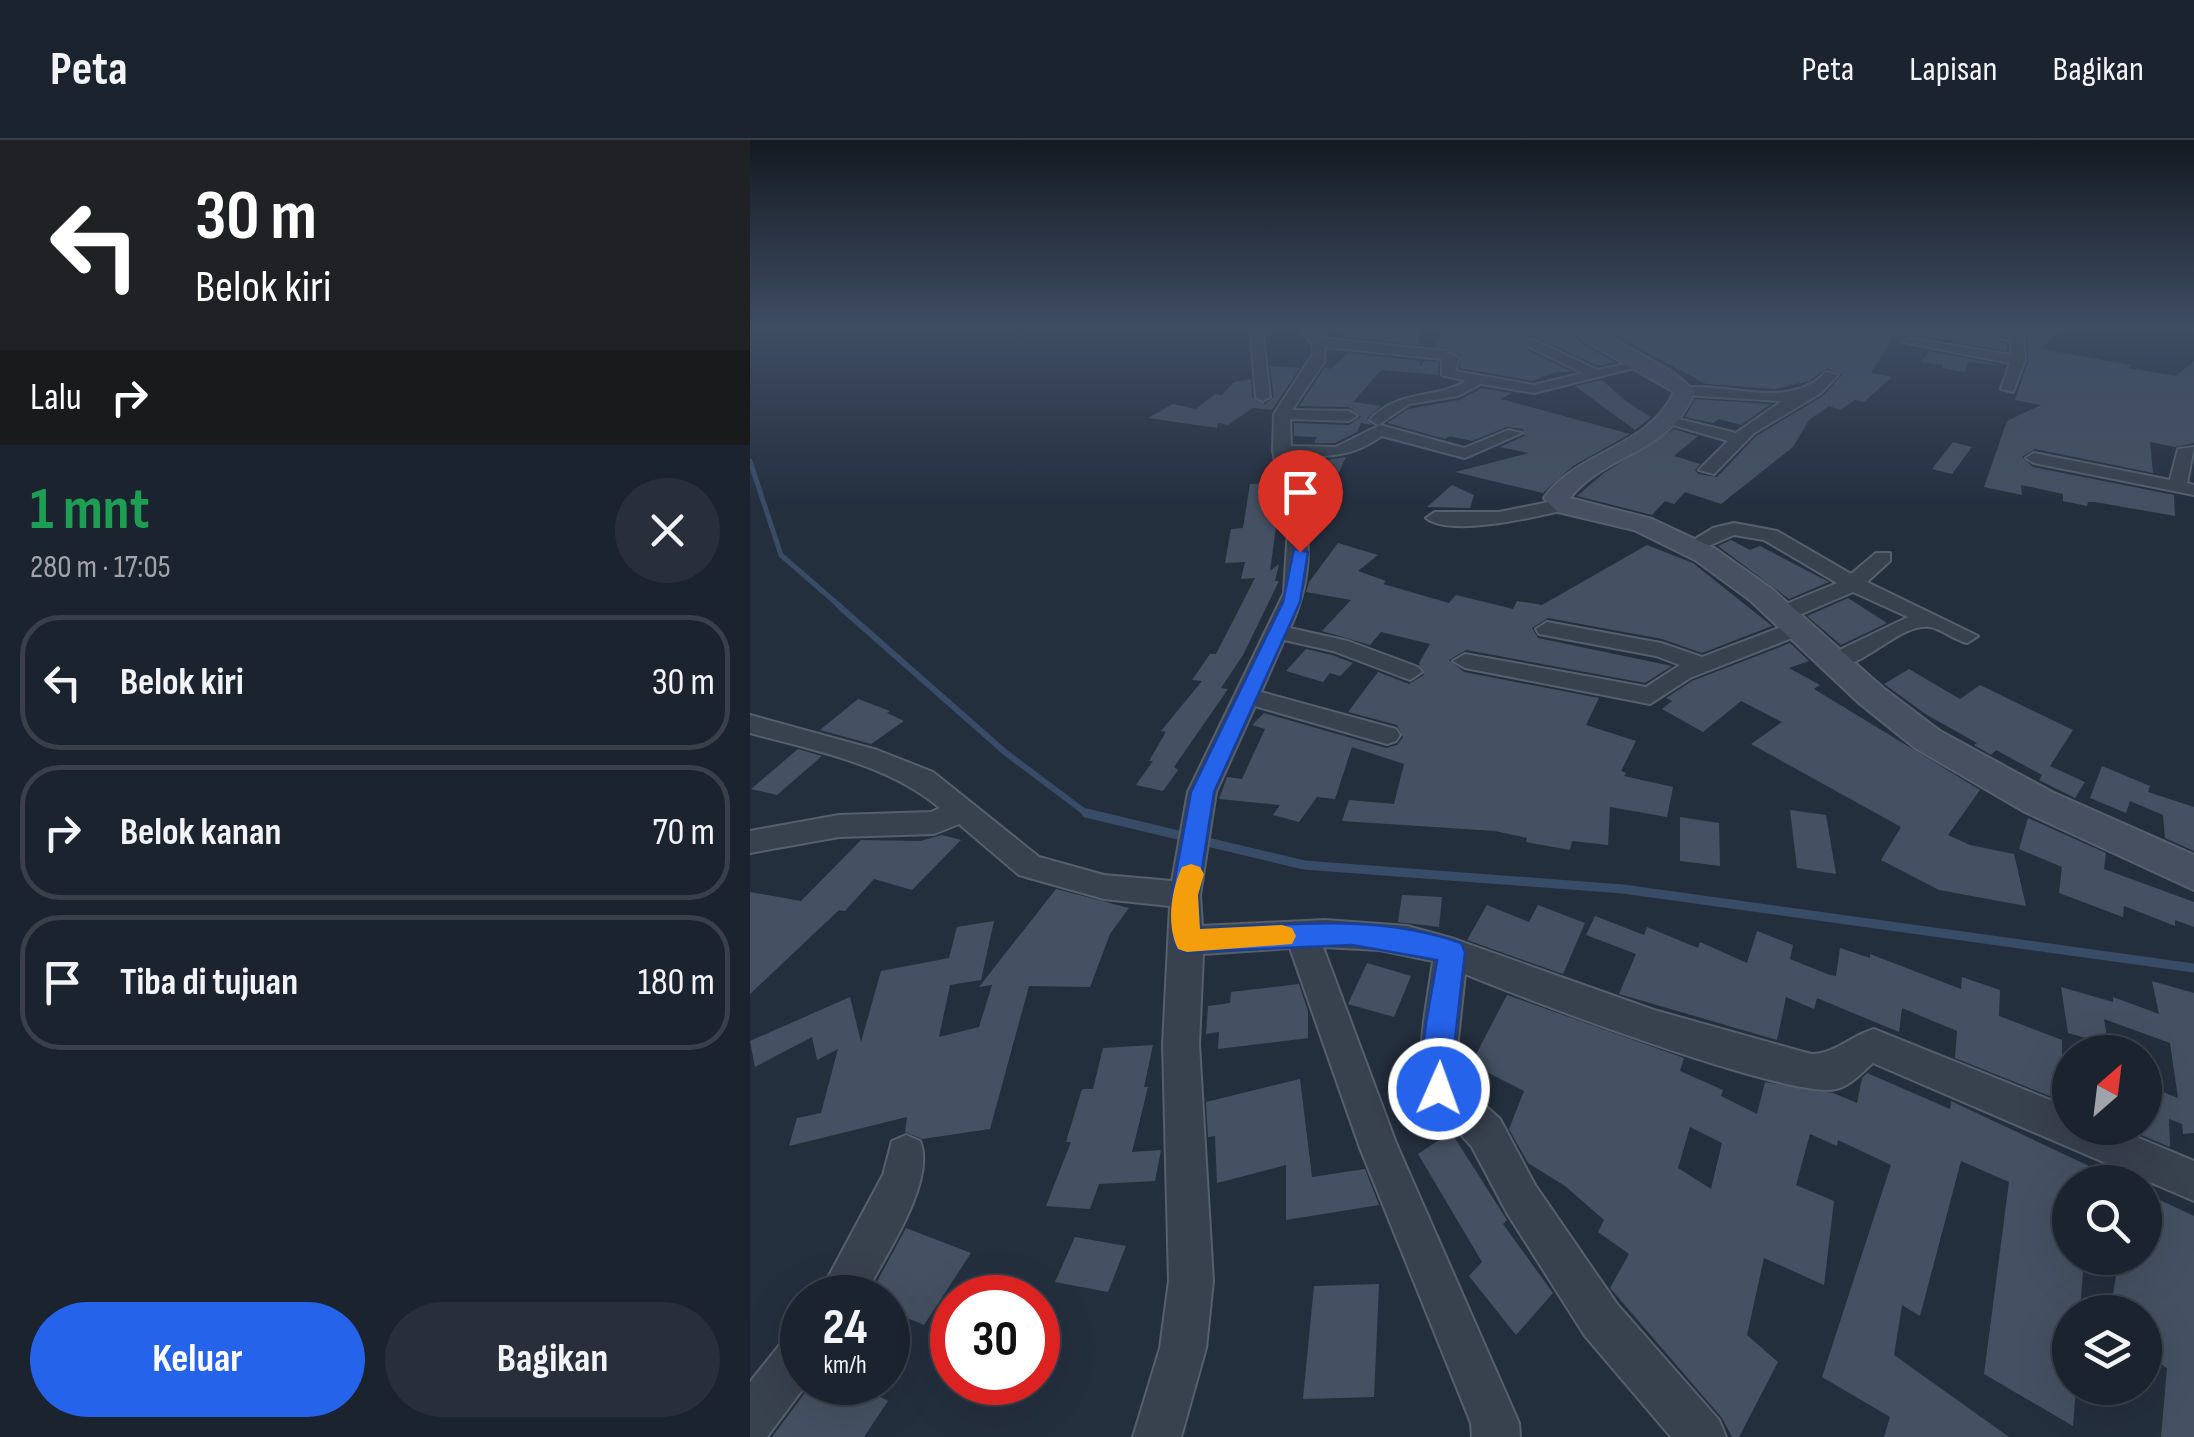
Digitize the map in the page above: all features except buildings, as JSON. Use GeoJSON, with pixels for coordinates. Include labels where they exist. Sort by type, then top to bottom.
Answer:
{"type":"FeatureCollection","features":[{"type":"Feature","properties":{"kind":"street"},"geometry":{"type":"LineString","coordinates":[[1262,388],[1263,397]]}},
{"type":"Feature","properties":{"kind":"street"},"geometry":{"type":"LineString","coordinates":[[1157,1437],[1184,1348],[1190,1281],[1181,1044],[1188,885],[1202,792],[1294,593],[1300,552],[1294,502],[1281,452],[1282,414],[1297,388]]}},
{"type":"Feature","properties":{"kind":"street"},"geometry":{"type":"LineString","coordinates":[[1378,420],[1401,400],[1465,388]]}},
{"type":"Feature","properties":{"kind":"street"},"geometry":{"type":"LineString","coordinates":[[1681,388],[1742,396],[1803,394],[1818,388]]}},
{"type":"Feature","properties":{"kind":"street"},"geometry":{"type":"LineString","coordinates":[[1563,506],[1556,498],[1567,484],[1621,454],[1676,414],[1685,390]]}},
{"type":"Feature","properties":{"kind":"street"},"geometry":{"type":"LineString","coordinates":[[1708,470],[1739,440],[1803,394]]}},
{"type":"Feature","properties":{"kind":"street"},"geometry":{"type":"LineString","coordinates":[[1282,414],[1349,416]]}},
{"type":"Feature","properties":{"kind":"street"},"geometry":{"type":"LineString","coordinates":[[1667,421],[1739,440]]}},
{"type":"Feature","properties":{"kind":"street"},"geometry":{"type":"LineString","coordinates":[[1281,452],[1336,452],[1355,447],[1380,430],[1470,453],[1514,434]]}},
{"type":"Feature","properties":{"kind":"street"},"geometry":{"type":"LineString","coordinates":[[2034,458],[2186,489],[2184,453],[2194,452]]}},
{"type":"Feature","properties":{"kind":"street"},"geometry":{"type":"LineString","coordinates":[[1435,518],[1499,518],[1563,506],[1635,522],[1692,547],[1718,563],[1789,621],[1891,713],[1971,767],[2071,819],[2194,873]]}},
{"type":"Feature","properties":{"kind":"street"},"geometry":{"type":"LineString","coordinates":[[1692,547],[1720,532],[1770,535],[1853,584],[1967,636]]}},
{"type":"Feature","properties":{"kind":"street"},"geometry":{"type":"LineString","coordinates":[[1465,661],[1650,696],[1673,678],[1789,621],[1853,584],[1883,557]]}},
{"type":"Feature","properties":{"kind":"street"},"geometry":{"type":"LineString","coordinates":[[1836,661],[1909,624],[1932,620]]}},
{"type":"Feature","properties":{"kind":"street"},"geometry":{"type":"LineString","coordinates":[[1547,629],[1662,650],[1701,665]]}},
{"type":"Feature","properties":{"kind":"street"},"geometry":{"type":"LineString","coordinates":[[1279,632],[1340,646],[1410,672]]}},
{"type":"Feature","properties":{"kind":"street"},"geometry":{"type":"LineString","coordinates":[[1248,696],[1387,735]]}},
{"type":"Feature","properties":{"kind":"street"},"geometry":{"type":"LineString","coordinates":[[750,724],[868,757],[923,780],[1030,867],[1104,887],[1188,885]]}},
{"type":"Feature","properties":{"kind":"street"},"geometry":{"type":"LineString","coordinates":[[750,842],[839,826],[934,823],[961,811]]}},
{"type":"Feature","properties":{"kind":"street"},"geometry":{"type":"LineString","coordinates":[[1187,941],[1352,934],[1408,940],[1633,1019],[1810,1072],[1836,1072],[1861,1050],[1874,1046],[2052,1120]]}},
{"type":"Feature","properties":{"kind":"street"},"geometry":{"type":"LineString","coordinates":[[1302,936],[1379,1148],[1495,1423],[1496,1437]]}},
{"type":"Feature","properties":{"kind":"street"},"geometry":{"type":"LineString","coordinates":[[1451,952],[1438,1057],[1439,1089],[1445,1103],[1466,1114],[1486,1133],[1521,1200],[1601,1320],[1702,1437]]}},
{"type":"Feature","properties":{"kind":"street"},"geometry":{"type":"LineString","coordinates":[[2111,1145],[2194,1181]]}},
{"type":"Feature","properties":{"kind":"street"},"geometry":{"type":"LineString","coordinates":[[851,1275],[902,1180],[906,1154]]}},
{"type":"Feature","properties":{"kind":"street"},"geometry":{"type":"LineString","coordinates":[[750,1420],[780,1381]]}},
{"type":"Feature","properties":{"kind":"waterway"},"geometry":{"type":"LineString","coordinates":[[750,461],[781,555],[842,608]]}},
{"type":"Feature","properties":{"kind":"waterway"},"geometry":{"type":"LineString","coordinates":[[839,606],[1006,753],[1086,813]]}},
{"type":"Feature","properties":{"kind":"waterway"},"geometry":{"type":"LineString","coordinates":[[1086,813],[1304,865],[1623,889],[2194,968]]}},
{"type":"Feature","properties":{"kind":"waterway"},"geometry":{"type":"LineString","coordinates":[[1086,813],[1097,816]]}},
{"type":"Feature","properties":{"kind":"slow traffic"},"geometry":{"type":"LineString","coordinates":[[1191,874],[1185,895],[1187,941],[1282,936]]}},
{"type":"Feature","properties":{"kind":"route"},"geometry":{"type":"LineString","coordinates":[[1300,552],[1292,602],[1202,792],[1185,895],[1187,941],[1352,934],[1408,940],[1451,952],[1438,1057],[1439,1089]]}}]}
